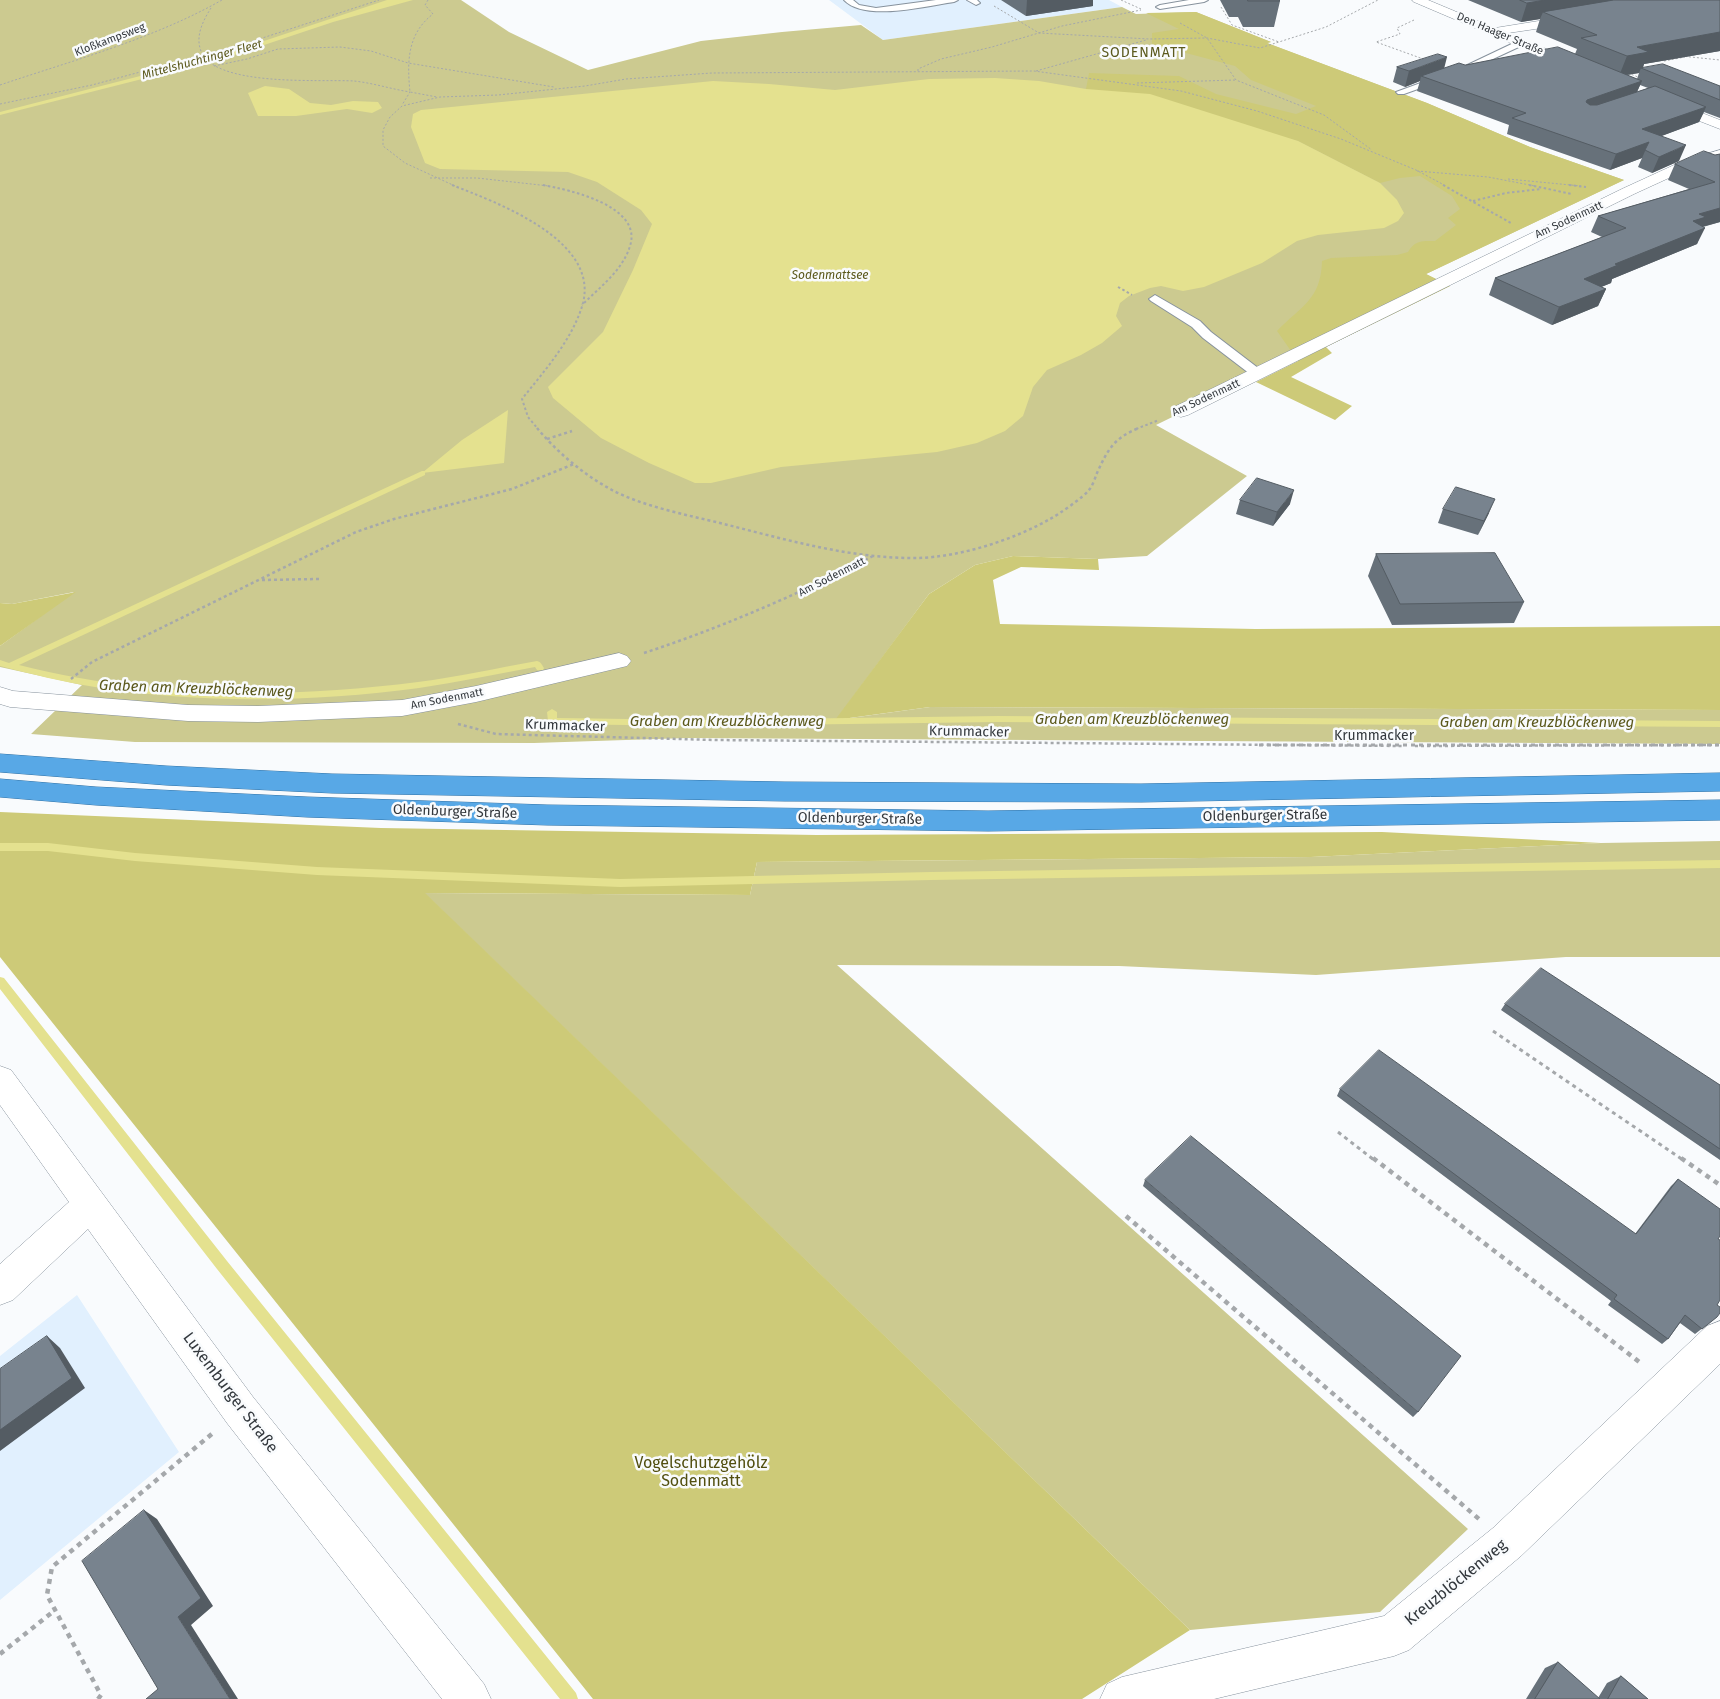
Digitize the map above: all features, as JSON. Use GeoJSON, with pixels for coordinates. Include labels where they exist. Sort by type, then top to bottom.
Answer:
{"type":"FeatureCollection","features":[{"type":"Feature","properties":{"kind":"highway","name":"Oldenburger Straße"},"geometry":{"type":"LineString","coordinates":[[0,763],[98,772],[529,789],[836,793],[1143,793],[1720,782]]}},
{"type":"Feature","properties":{"kind":"highway","name":"Oldenburger Straße"},"geometry":{"type":"LineString","coordinates":[[0,788],[96,796],[288,806],[547,815],[988,821],[1720,810]]}},
{"type":"Feature","properties":{"kind":"street","name":"Den Haager Straße"},"geometry":{"type":"LineString","coordinates":[[1418,0],[1589,71]]}},
{"type":"Feature","properties":{"kind":"street"},"geometry":{"type":"LineString","coordinates":[[1494,32],[1585,17]]}},
{"type":"Feature","properties":{"kind":"street"},"geometry":{"type":"LineString","coordinates":[[1657,99],[1720,125]]}},
{"type":"Feature","properties":{"kind":"street","name":"Am Sodenmatt"},"geometry":{"type":"LineString","coordinates":[[1181,411],[1534,236],[1690,163],[1720,154]]}},
{"type":"Feature","properties":{"kind":"street","name":"Am Sodenmatt"},"geometry":{"type":"LineString","coordinates":[[3,701],[188,713],[258,714],[402,708],[476,694],[618,661]]}},
{"type":"Feature","properties":{"kind":"street","name":"Luxemburger Straße"},"geometry":{"type":"LineString","coordinates":[[0,1080],[240,1410],[469,1699]]}},
{"type":"Feature","properties":{"kind":"street"},"geometry":{"type":"LineString","coordinates":[[0,1288],[90,1204]]}},
{"type":"Feature","properties":{"kind":"street","name":"Kreuzblöckenweg"},"geometry":{"type":"LineString","coordinates":[[1122,1699],[1394,1634],[1507,1542],[1720,1338]]}},
{"type":"Feature","properties":{"kind":"lane"},"geometry":{"type":"LineString","coordinates":[[848,0],[857,7],[876,10],[954,0]]}},
{"type":"Feature","properties":{"kind":"lane"},"geometry":{"type":"LineString","coordinates":[[1160,7],[1204,0]]}},
{"type":"Feature","properties":{"kind":"lane"},"geometry":{"type":"LineString","coordinates":[[1401,92],[1460,72],[1493,58],[1520,43]]}},
{"type":"Feature","properties":{"kind":"lane"},"geometry":{"type":"LineString","coordinates":[[1155,299],[1196,324],[1258,374]]}},
{"type":"Feature","properties":{"kind":"path","name":"Kloßkampsweg"},"geometry":{"type":"LineString","coordinates":[[0,85],[87,57],[211,8],[222,0]]}},
{"type":"Feature","properties":{"kind":"path"},"geometry":{"type":"LineString","coordinates":[[0,104],[92,85],[203,56],[287,31],[380,0]]}},
{"type":"Feature","properties":{"kind":"path"},"geometry":{"type":"LineString","coordinates":[[428,0],[425,5],[434,14],[421,22],[410,48],[408,63],[410,92],[402,106],[390,117],[383,130],[383,146],[396,158],[429,178],[532,218],[549,231],[578,266],[585,286],[581,305],[565,343],[522,399],[528,418],[546,439],[574,464],[612,490],[646,503],[793,541],[874,556]]}},
{"type":"Feature","properties":{"kind":"path"},"geometry":{"type":"LineString","coordinates":[[973,2],[987,2],[1030,29],[1039,32],[1149,39],[1207,38],[1260,48],[1326,27],[1378,0]]}},
{"type":"Feature","properties":{"kind":"path"},"geometry":{"type":"LineString","coordinates":[[1220,6],[1232,25],[1280,42]]}},
{"type":"Feature","properties":{"kind":"path"},"geometry":{"type":"LineString","coordinates":[[211,8],[199,36],[198,44],[203,56],[214,66],[256,78],[362,82],[440,97]]}},
{"type":"Feature","properties":{"kind":"path"},"geometry":{"type":"LineString","coordinates":[[1440,9],[1397,28],[1400,34],[1376,42],[1460,72]]}},
{"type":"Feature","properties":{"kind":"path"},"geometry":{"type":"LineString","coordinates":[[918,71],[918,68],[941,59],[992,47],[1039,32],[1143,10]]}},
{"type":"Feature","properties":{"kind":"path"},"geometry":{"type":"LineString","coordinates":[[1207,38],[1236,80]]}},
{"type":"Feature","properties":{"kind":"path"},"geometry":{"type":"LineString","coordinates":[[1034,71],[1149,39]]}},
{"type":"Feature","properties":{"kind":"path"},"geometry":{"type":"LineString","coordinates":[[214,66],[247,59],[278,49],[312,46],[361,49],[408,63],[560,88]]}},
{"type":"Feature","properties":{"kind":"path"},"geometry":{"type":"LineString","coordinates":[[1676,54],[1712,61],[1720,60]]}},
{"type":"Feature","properties":{"kind":"path"},"geometry":{"type":"LineString","coordinates":[[1660,61],[1686,57]]}},
{"type":"Feature","properties":{"kind":"path"},"geometry":{"type":"LineString","coordinates":[[402,106],[440,97],[498,95],[626,79],[712,72],[1034,71],[1182,91],[1257,111],[1377,153],[1416,170],[1534,236]]}},
{"type":"Feature","properties":{"kind":"path"},"geometry":{"type":"LineString","coordinates":[[1127,83],[1236,80],[1324,115],[1377,153]]}},
{"type":"Feature","properties":{"kind":"path"},"geometry":{"type":"LineString","coordinates":[[1416,170],[1629,191]]}},
{"type":"Feature","properties":{"kind":"path"},"geometry":{"type":"LineString","coordinates":[[429,178],[449,175],[527,182],[600,200],[617,210],[626,220],[632,235],[630,250],[610,278],[581,305]]}},
{"type":"Feature","properties":{"kind":"path"},"geometry":{"type":"LineString","coordinates":[[1488,177],[1606,202]]}},
{"type":"Feature","properties":{"kind":"path"},"geometry":{"type":"LineString","coordinates":[[1473,201],[1506,193],[1546,188]]}},
{"type":"Feature","properties":{"kind":"path"},"geometry":{"type":"LineString","coordinates":[[1118,287],[1132,295]]}},
{"type":"Feature","properties":{"kind":"path","name":"Am Sodenmatt"},"geometry":{"type":"LineString","coordinates":[[618,661],[734,622],[810,589],[874,556],[918,558],[962,553],[1007,538],[1050,519],[1089,491],[1108,449],[1129,432],[1181,411]]}},
{"type":"Feature","properties":{"kind":"path"},"geometry":{"type":"LineString","coordinates":[[546,439],[572,431]]}},
{"type":"Feature","properties":{"kind":"path"},"geometry":{"type":"LineString","coordinates":[[74,676],[92,662],[356,532],[394,519],[512,489],[574,464]]}},
{"type":"Feature","properties":{"kind":"path"},"geometry":{"type":"LineString","coordinates":[[259,580],[319,579]]}},
{"type":"Feature","properties":{"kind":"path","name":"Krummacker"},"geometry":{"type":"LineString","coordinates":[[402,708],[496,734],[631,738],[1386,746],[1720,745]]}},
{"type":"Feature","properties":{"kind":"path"},"geometry":{"type":"LineString","coordinates":[[1493,1030],[1720,1185]]}},
{"type":"Feature","properties":{"kind":"path"},"geometry":{"type":"LineString","coordinates":[[1338,1132],[1671,1385]]}},
{"type":"Feature","properties":{"kind":"path"},"geometry":{"type":"LineString","coordinates":[[1126,1216],[1507,1542]]}},
{"type":"Feature","properties":{"kind":"path"},"geometry":{"type":"LineString","coordinates":[[98,1699],[101,1695],[46,1595],[52,1567],[240,1410]]}},
{"type":"Feature","properties":{"kind":"path"},"geometry":{"type":"LineString","coordinates":[[0,1654],[55,1610]]}},
{"type":"Feature","properties":{"kind":"shaded area"},"geometry":{"type":"Polygon","coordinates":[[[0,0],[461,0],[509,32],[588,70],[701,41],[782,32],[861,25],[883,40],[1122,7],[1136,14],[1196,12],[1271,42],[1267,43],[1427,103],[1530,147],[1624,180],[1426,274],[1450,286],[1214,402],[1209,399],[1156,425],[1247,476],[1147,556],[1098,559],[1013,556],[975,565],[929,594],[836,720],[930,707],[1720,710],[1720,744],[687,738],[534,743],[135,742],[31,734],[82,685],[0,667],[0,646],[74,592],[12,604],[0,603],[0,0]]]}},
{"type":"Feature","properties":{"kind":"shaded area"},"geometry":{"type":"Polygon","coordinates":[[[829,0],[1109,0],[1122,7],[883,40],[829,0]]]}},
{"type":"Feature","properties":{"kind":"shaded area"},"geometry":{"type":"Polygon","coordinates":[[[1720,841],[1720,957],[1566,957],[1316,975],[1119,966],[837,965],[1468,1529],[1380,1612],[1190,1630],[424,893],[750,895],[757,862],[1311,857],[1601,843],[1720,841]]]}},
{"type":"Feature","properties":{"kind":"shaded area"},"geometry":{"type":"Polygon","coordinates":[[[77,1295],[179,1452],[0,1600],[0,1356],[77,1295]]]}},
{"type":"Feature","properties":{"kind":"green space"},"geometry":{"type":"Polygon","coordinates":[[[1196,12],[1271,42],[1267,43],[1427,103],[1530,147],[1624,180],[1426,274],[1450,286],[1326,347],[1332,353],[1291,377],[1352,406],[1335,420],[1256,382],[1298,361],[1277,331],[1314,294],[1321,274],[1322,261],[1331,258],[1397,255],[1408,252],[1413,245],[1419,242],[1435,241],[1456,225],[1448,218],[1460,209],[1452,196],[1420,176],[1380,183],[1298,141],[1086,89],[1089,73],[1179,76],[1216,94],[1296,114],[1316,106],[1251,80],[1235,66],[1152,44],[1152,33],[1179,29],[1146,13],[1196,12]]]}},
{"type":"Feature","properties":{"kind":"green space"},"geometry":{"type":"Polygon","coordinates":[[[1013,556],[1098,559],[1099,570],[1021,567],[993,580],[1000,624],[1256,629],[1720,626],[1720,710],[930,707],[835,720],[929,594],[975,565],[1013,556]]]}},
{"type":"Feature","properties":{"kind":"green space"},"geometry":{"type":"Polygon","coordinates":[[[76,592],[0,646],[0,603],[12,604],[76,592]]]}},
{"type":"Feature","properties":{"kind":"green space","name":"Vogelschutzgehölz Sodenmatt"},"geometry":{"type":"Polygon","coordinates":[[[0,812],[381,828],[817,835],[1382,832],[1601,843],[1311,857],[757,862],[750,895],[425,893],[1190,1630],[1082,1699],[593,1699],[0,957],[0,812]]]}},
{"type":"Feature","properties":{"kind":"water"},"geometry":{"type":"Polygon","coordinates":[[[387,0],[413,0],[333,22],[225,58],[0,115],[0,112],[222,55],[387,0]]]}},
{"type":"Feature","properties":{"kind":"water","name":"Sodenmattsee"},"geometry":{"type":"Polygon","coordinates":[[[995,78],[1039,81],[1086,89],[1150,94],[1298,141],[1380,183],[1397,200],[1404,213],[1398,221],[1384,228],[1318,235],[1297,241],[1262,263],[1204,287],[1183,291],[1161,286],[1129,296],[1120,303],[1116,316],[1122,326],[1102,343],[1081,355],[1047,370],[1033,387],[1023,416],[1005,431],[977,443],[937,452],[781,467],[711,483],[695,483],[649,463],[601,438],[553,398],[548,387],[603,332],[633,270],[652,224],[641,210],[597,182],[568,172],[440,169],[425,163],[411,127],[413,114],[421,110],[713,81],[835,90],[929,79],[995,78]]]}},
{"type":"Feature","properties":{"kind":"water"},"geometry":{"type":"Polygon","coordinates":[[[265,86],[289,89],[310,103],[331,105],[353,101],[378,102],[382,108],[372,113],[347,109],[296,116],[258,116],[248,93],[265,86]]]}},
{"type":"Feature","properties":{"kind":"water"},"geometry":{"type":"Polygon","coordinates":[[[508,410],[504,463],[422,473],[462,440],[508,410]]]}},
{"type":"Feature","properties":{"kind":"building"},"geometry":{"type":"Polygon","coordinates":[[[1279,0],[1280,1],[1248,1],[1279,0]]]}},
{"type":"Feature","properties":{"kind":"building"},"geometry":{"type":"Polygon","coordinates":[[[1520,0],[1545,0],[1527,3],[1520,0]]]}},
{"type":"Feature","properties":{"kind":"building"},"geometry":{"type":"Polygon","coordinates":[[[1614,0],[1720,0],[1720,32],[1637,47],[1649,52],[1627,56],[1581,38],[1597,35],[1543,12],[1614,0]]]}},
{"type":"Feature","properties":{"kind":"building"},"geometry":{"type":"Polygon","coordinates":[[[1558,47],[1642,81],[1587,100],[1586,102],[1590,105],[1597,105],[1655,86],[1706,107],[1642,129],[1686,145],[1659,157],[1645,150],[1649,142],[1616,154],[1512,118],[1526,113],[1421,76],[1459,63],[1465,65],[1558,47]]]}},
{"type":"Feature","properties":{"kind":"building"},"geometry":{"type":"Polygon","coordinates":[[[1438,54],[1447,57],[1409,71],[1397,67],[1438,54]]]}},
{"type":"Feature","properties":{"kind":"building"},"geometry":{"type":"Polygon","coordinates":[[[1663,64],[1720,86],[1720,100],[1641,68],[1663,64]]]}},
{"type":"Feature","properties":{"kind":"building"},"geometry":{"type":"Polygon","coordinates":[[[1704,151],[1715,155],[1720,154],[1720,208],[1699,214],[1706,217],[1693,221],[1705,228],[1615,264],[1618,265],[1584,279],[1606,289],[1559,307],[1495,278],[1626,228],[1598,216],[1715,182],[1675,164],[1704,151]]]}},
{"type":"Feature","properties":{"kind":"building"},"geometry":{"type":"Polygon","coordinates":[[[1257,478],[1294,490],[1277,512],[1240,500],[1257,478]]]}},
{"type":"Feature","properties":{"kind":"building"},"geometry":{"type":"Polygon","coordinates":[[[1456,487],[1495,499],[1484,521],[1443,509],[1456,487]]]}},
{"type":"Feature","properties":{"kind":"building"},"geometry":{"type":"Polygon","coordinates":[[[1495,553],[1524,602],[1400,604],[1376,554],[1495,553]]]}},
{"type":"Feature","properties":{"kind":"building"},"geometry":{"type":"Polygon","coordinates":[[[1541,968],[1720,1085],[1720,1149],[1505,1004],[1541,968]]]}},
{"type":"Feature","properties":{"kind":"building"},"geometry":{"type":"Polygon","coordinates":[[[1379,1050],[1636,1234],[1678,1179],[1720,1209],[1720,1236],[1718,1239],[1720,1240],[1720,1300],[1717,1305],[1720,1307],[1720,1313],[1717,1317],[1702,1329],[1685,1315],[1668,1339],[1614,1299],[1617,1295],[1340,1089],[1379,1050]]]}},
{"type":"Feature","properties":{"kind":"building"},"geometry":{"type":"Polygon","coordinates":[[[1191,1136],[1461,1356],[1418,1412],[1145,1180],[1191,1136]]]}},
{"type":"Feature","properties":{"kind":"building"},"geometry":{"type":"Polygon","coordinates":[[[47,1336],[72,1378],[0,1430],[0,1369],[47,1336]]]}},
{"type":"Feature","properties":{"kind":"building"},"geometry":{"type":"Polygon","coordinates":[[[144,1510],[201,1598],[178,1617],[230,1699],[146,1699],[158,1689],[82,1561],[144,1510]]]}},
{"type":"Feature","properties":{"kind":"building"},"geometry":{"type":"Polygon","coordinates":[[[1558,1662],[1600,1699],[1535,1699],[1558,1662]]]}},
{"type":"Feature","properties":{"kind":"building"},"geometry":{"type":"Polygon","coordinates":[[[1621,1676],[1648,1699],[1608,1699],[1621,1676]]]}},
{"type":"Feature","properties":{"kind":"waterway"},"geometry":{"type":"LineString","coordinates":[[10,666],[422,473]]}},
{"type":"Feature","properties":{"kind":"waterway","name":"Graben am Kreuzblöckenweg"},"geometry":{"type":"LineString","coordinates":[[0,663],[10,666]]}},
{"type":"Feature","properties":{"kind":"waterway","name":"Graben am Kreuzblöckenweg"},"geometry":{"type":"LineString","coordinates":[[10,666],[47,675],[148,691],[251,695],[353,692],[453,680],[537,664],[540,668]]}},
{"type":"Feature","properties":{"kind":"waterway","name":"Graben am Kreuzblöckenweg"},"geometry":{"type":"LineString","coordinates":[[552,712],[553,721],[699,723],[998,719],[1720,724]]}},
{"type":"Feature","properties":{"kind":"waterway"},"geometry":{"type":"LineString","coordinates":[[0,847],[48,847],[135,857],[317,871],[620,883],[931,876],[1720,864]]}},
{"type":"Feature","properties":{"kind":"waterway"},"geometry":{"type":"LineString","coordinates":[[0,981],[222,1265],[570,1699]]}},
{"type":"Feature","properties":{"kind":"district","name":"SODENMATT"},"geometry":{"type":"Point","coordinates":[1144,53]}},
{"type":"Feature","properties":{"kind":"water label","name":"Mittelshuchtinger Fleet"},"geometry":{"type":"Point","coordinates":[202,60]}}]}
